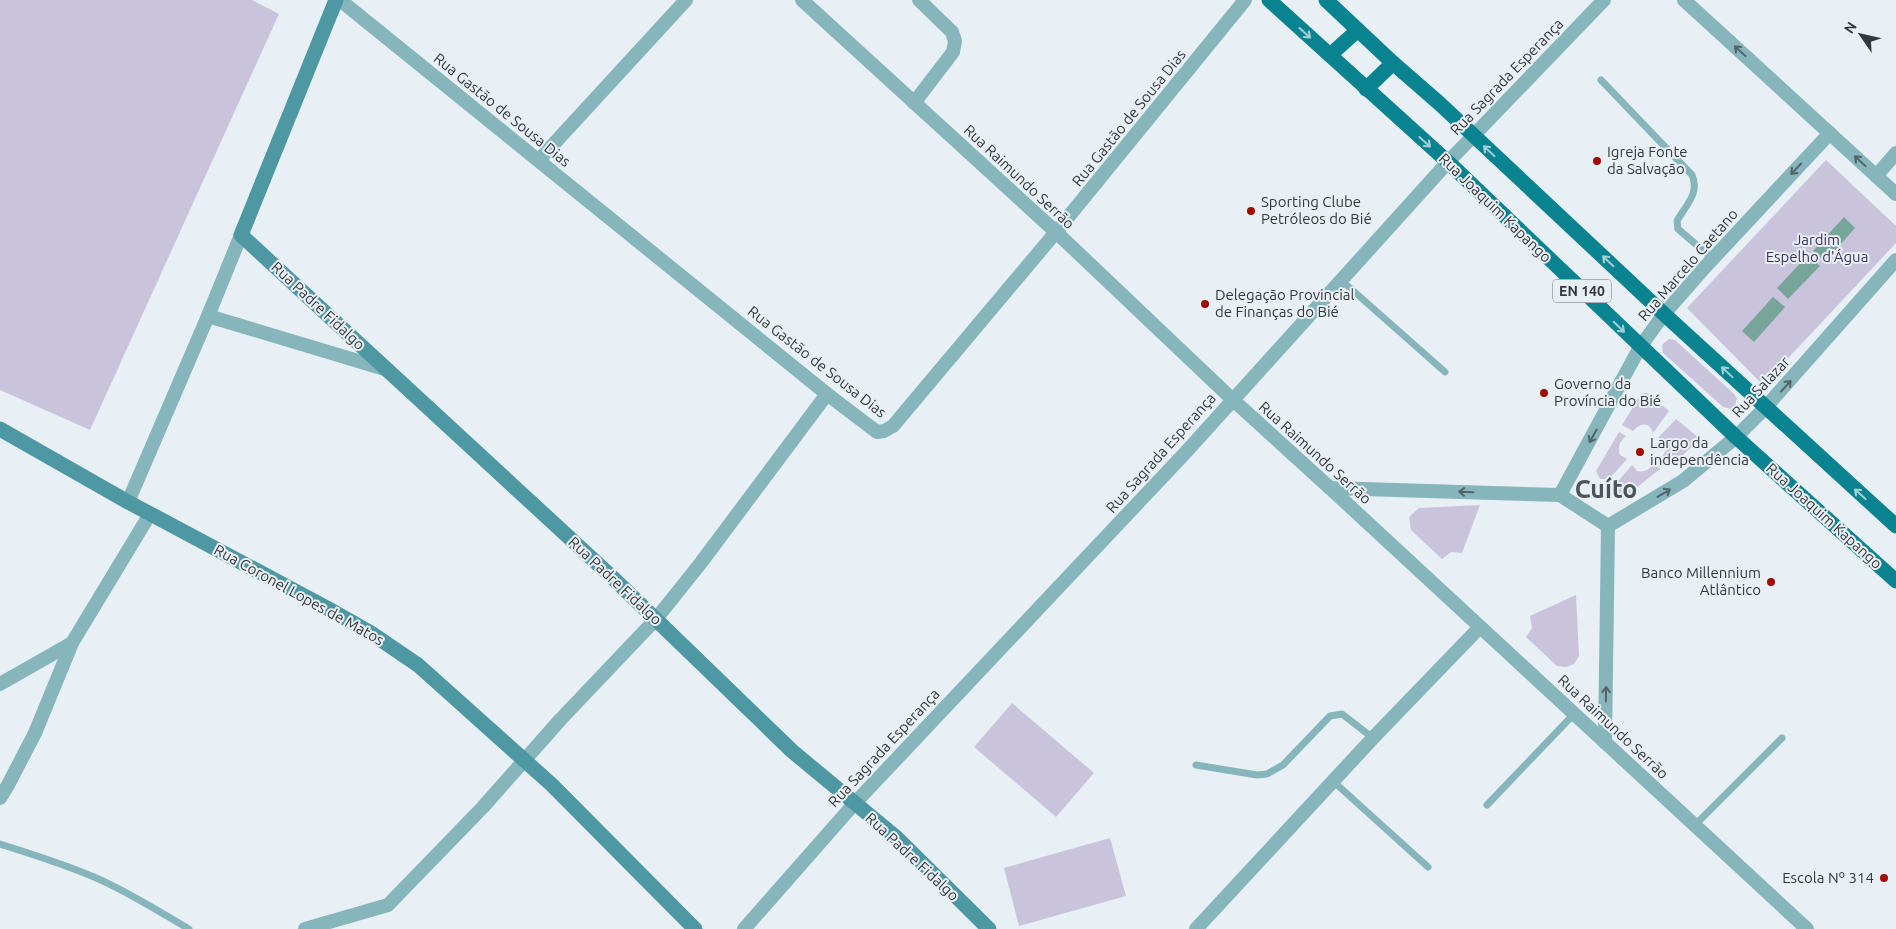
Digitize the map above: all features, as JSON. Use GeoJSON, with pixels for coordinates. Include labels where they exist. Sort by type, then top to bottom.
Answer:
{"type":"FeatureCollection","features":[{"type":"Feature","properties":{"kind":"main road","name":"Rua Joaquim Kapango"},"geometry":{"type":"LineString","coordinates":[[1269,0],[1448,162],[1736,437],[1896,581]]}},
{"type":"Feature","properties":{"kind":"main road","name":"EN 140"},"geometry":{"type":"LineString","coordinates":[[1326,0],[1392,63],[1896,526]]}},
{"type":"Feature","properties":{"kind":"main road"},"geometry":{"type":"LineString","coordinates":[[1330,56],[1358,30]]}},
{"type":"Feature","properties":{"kind":"main road"},"geometry":{"type":"LineString","coordinates":[[1366,88],[1392,63]]}},
{"type":"Feature","properties":{"kind":"street"},"geometry":{"type":"LineString","coordinates":[[128,502],[208,316],[336,0]]}},
{"type":"Feature","properties":{"kind":"street","name":"Rua Gastão de Sousa Dias"},"geometry":{"type":"LineString","coordinates":[[340,0],[827,394],[877,432],[884,431],[893,426],[1056,232],[1245,0]]}},
{"type":"Feature","properties":{"kind":"street"},"geometry":{"type":"LineString","coordinates":[[539,160],[686,0]]}},
{"type":"Feature","properties":{"kind":"street","name":"Rua Raimundo Serrão"},"geometry":{"type":"LineString","coordinates":[[802,0],[1056,232],[1232,400],[1330,488],[1807,929]]}},
{"type":"Feature","properties":{"kind":"street"},"geometry":{"type":"LineString","coordinates":[[914,103],[953,52],[956,41],[952,32],[919,0]]}},
{"type":"Feature","properties":{"kind":"street","name":"Rua Sagrada Esperança"},"geometry":{"type":"LineString","coordinates":[[744,929],[854,804],[1186,452],[1448,162],[1604,0]]}},
{"type":"Feature","properties":{"kind":"street"},"geometry":{"type":"LineString","coordinates":[[1684,0],[1896,194]]}},
{"type":"Feature","properties":{"kind":"street","name":"Rua Marcelo Caetano"},"geometry":{"type":"LineString","coordinates":[[1560,495],[1640,347],[1664,314],[1830,134]]}},
{"type":"Feature","properties":{"kind":"street"},"geometry":{"type":"LineString","coordinates":[[1876,176],[1896,153]]}},
{"type":"Feature","properties":{"kind":"street","name":"Rua Padre Fidalgo"},"geometry":{"type":"LineString","coordinates":[[241,235],[656,619],[792,751],[896,838],[988,929]]}},
{"type":"Feature","properties":{"kind":"street","name":"Rua Salazar"},"geometry":{"type":"LineString","coordinates":[[1608,526],[1684,481],[1736,437],[1766,408],[1896,260]]}},
{"type":"Feature","properties":{"kind":"street"},"geometry":{"type":"LineString","coordinates":[[208,316],[388,370]]}},
{"type":"Feature","properties":{"kind":"street"},"geometry":{"type":"LineString","coordinates":[[305,929],[388,905],[483,808],[656,619],[700,564],[827,394]]}},
{"type":"Feature","properties":{"kind":"street","name":"Rua Coronel Lopes de Matos"},"geometry":{"type":"LineString","coordinates":[[0,429],[128,502],[327,608],[370,633],[418,665],[552,785],[696,929]]}},
{"type":"Feature","properties":{"kind":"street"},"geometry":{"type":"LineString","coordinates":[[1330,488],[1560,495],[1608,526],[1605,742]]}},
{"type":"Feature","properties":{"kind":"street"},"geometry":{"type":"LineString","coordinates":[[0,798],[35,733],[72,643],[150,514]]}},
{"type":"Feature","properties":{"kind":"street"},"geometry":{"type":"LineString","coordinates":[[1196,929],[1480,626]]}},
{"type":"Feature","properties":{"kind":"street"},"geometry":{"type":"LineString","coordinates":[[0,684],[72,643]]}},
{"type":"Feature","properties":{"kind":"lane"},"geometry":{"type":"LineString","coordinates":[[1601,80],[1692,175],[1696,190],[1676,221],[1678,228],[1714,259]]}},
{"type":"Feature","properties":{"kind":"lane"},"geometry":{"type":"LineString","coordinates":[[1341,280],[1445,372]]}},
{"type":"Feature","properties":{"kind":"lane"},"geometry":{"type":"LineString","coordinates":[[1196,765],[1257,775],[1267,774],[1282,765],[1330,716],[1336,714],[1342,714],[1373,738]]}},
{"type":"Feature","properties":{"kind":"lane"},"geometry":{"type":"LineString","coordinates":[[1487,805],[1574,714]]}},
{"type":"Feature","properties":{"kind":"lane"},"geometry":{"type":"LineString","coordinates":[[1694,825],[1782,738]]}},
{"type":"Feature","properties":{"kind":"lane"},"geometry":{"type":"LineString","coordinates":[[1334,782],[1428,867]]}},
{"type":"Feature","properties":{"kind":"lane"},"geometry":{"type":"LineString","coordinates":[[0,844],[95,878],[189,929]]}},
{"type":"Feature","properties":{"kind":"green space"},"geometry":{"type":"Polygon","coordinates":[[[0,0],[252,0],[279,14],[90,430],[0,390],[0,0]]]}},
{"type":"Feature","properties":{"kind":"green space","name":"Jardim Espelho d'Água"},"geometry":{"type":"Polygon","coordinates":[[[1826,160],[1896,226],[1896,243],[1763,385],[1687,308],[1826,160]]]}},
{"type":"Feature","properties":{"kind":"green space"},"geometry":{"type":"Polygon","coordinates":[[[1669,339],[1675,340],[1734,394],[1737,398],[1735,406],[1731,409],[1723,407],[1663,353],[1662,345],[1669,339]]]}},
{"type":"Feature","properties":{"kind":"green space"},"geometry":{"type":"Polygon","coordinates":[[[1647,393],[1669,411],[1653,433],[1649,426],[1644,424],[1633,431],[1622,425],[1640,396],[1647,393]]]}},
{"type":"Feature","properties":{"kind":"green space"},"geometry":{"type":"Polygon","coordinates":[[[1676,419],[1698,437],[1696,443],[1671,466],[1662,457],[1667,449],[1667,443],[1663,439],[1658,438],[1676,419]]]}},
{"type":"Feature","properties":{"kind":"green space"},"geometry":{"type":"Polygon","coordinates":[[[1619,432],[1626,436],[1620,444],[1620,455],[1627,459],[1609,479],[1600,479],[1596,471],[1619,432]]]}},
{"type":"Feature","properties":{"kind":"green space"},"geometry":{"type":"Polygon","coordinates":[[[1654,462],[1660,469],[1625,497],[1617,494],[1615,485],[1632,465],[1637,471],[1645,471],[1654,462]]]}},
{"type":"Feature","properties":{"kind":"green space"},"geometry":{"type":"Polygon","coordinates":[[[1480,505],[1462,553],[1451,552],[1442,559],[1411,530],[1409,517],[1419,508],[1480,505]]]}},
{"type":"Feature","properties":{"kind":"green space"},"geometry":{"type":"Polygon","coordinates":[[[1576,595],[1579,656],[1574,664],[1566,667],[1557,666],[1526,637],[1532,628],[1530,616],[1576,595]]]}},
{"type":"Feature","properties":{"kind":"green space"},"geometry":{"type":"Polygon","coordinates":[[[1012,703],[1094,773],[1056,817],[974,747],[1012,703]]]}},
{"type":"Feature","properties":{"kind":"green space"},"geometry":{"type":"Polygon","coordinates":[[[1110,838],[1126,896],[1019,926],[1004,868],[1110,838]]]}},
{"type":"Feature","properties":{"kind":"shaded area"},"geometry":{"type":"Polygon","coordinates":[[[1844,217],[1855,228],[1825,262],[1813,251],[1844,217]]]}},
{"type":"Feature","properties":{"kind":"shaded area"},"geometry":{"type":"Polygon","coordinates":[[[1808,255],[1820,266],[1788,299],[1777,288],[1808,255]]]}},
{"type":"Feature","properties":{"kind":"shaded area"},"geometry":{"type":"Polygon","coordinates":[[[1773,297],[1785,307],[1754,342],[1742,331],[1773,297]]]}},
{"type":"Feature","properties":{"kind":"place","name":"Igreja Fonte da Salvação"},"geometry":{"type":"Point","coordinates":[1597,161]}},
{"type":"Feature","properties":{"kind":"place","name":"Sporting Clube Petróleos do Bié"},"geometry":{"type":"Point","coordinates":[1251,211]}},
{"type":"Feature","properties":{"kind":"place","name":"Delegação Provincial de Finanças do Bié"},"geometry":{"type":"Point","coordinates":[1205,304]}},
{"type":"Feature","properties":{"kind":"place","name":"Governo da Província do Bié"},"geometry":{"type":"Point","coordinates":[1544,393]}},
{"type":"Feature","properties":{"kind":"place","name":"Largo da independência"},"geometry":{"type":"Point","coordinates":[1640,452]}},
{"type":"Feature","properties":{"kind":"place","name":"Banco Millennium Atlântico"},"geometry":{"type":"Point","coordinates":[1771,582]}},
{"type":"Feature","properties":{"kind":"place","name":"Escola Nº 314"},"geometry":{"type":"Point","coordinates":[1884,878]}},
{"type":"Feature","properties":{"kind":"district","name":"Cuíto"},"geometry":{"type":"Point","coordinates":[1606,489]}}]}
